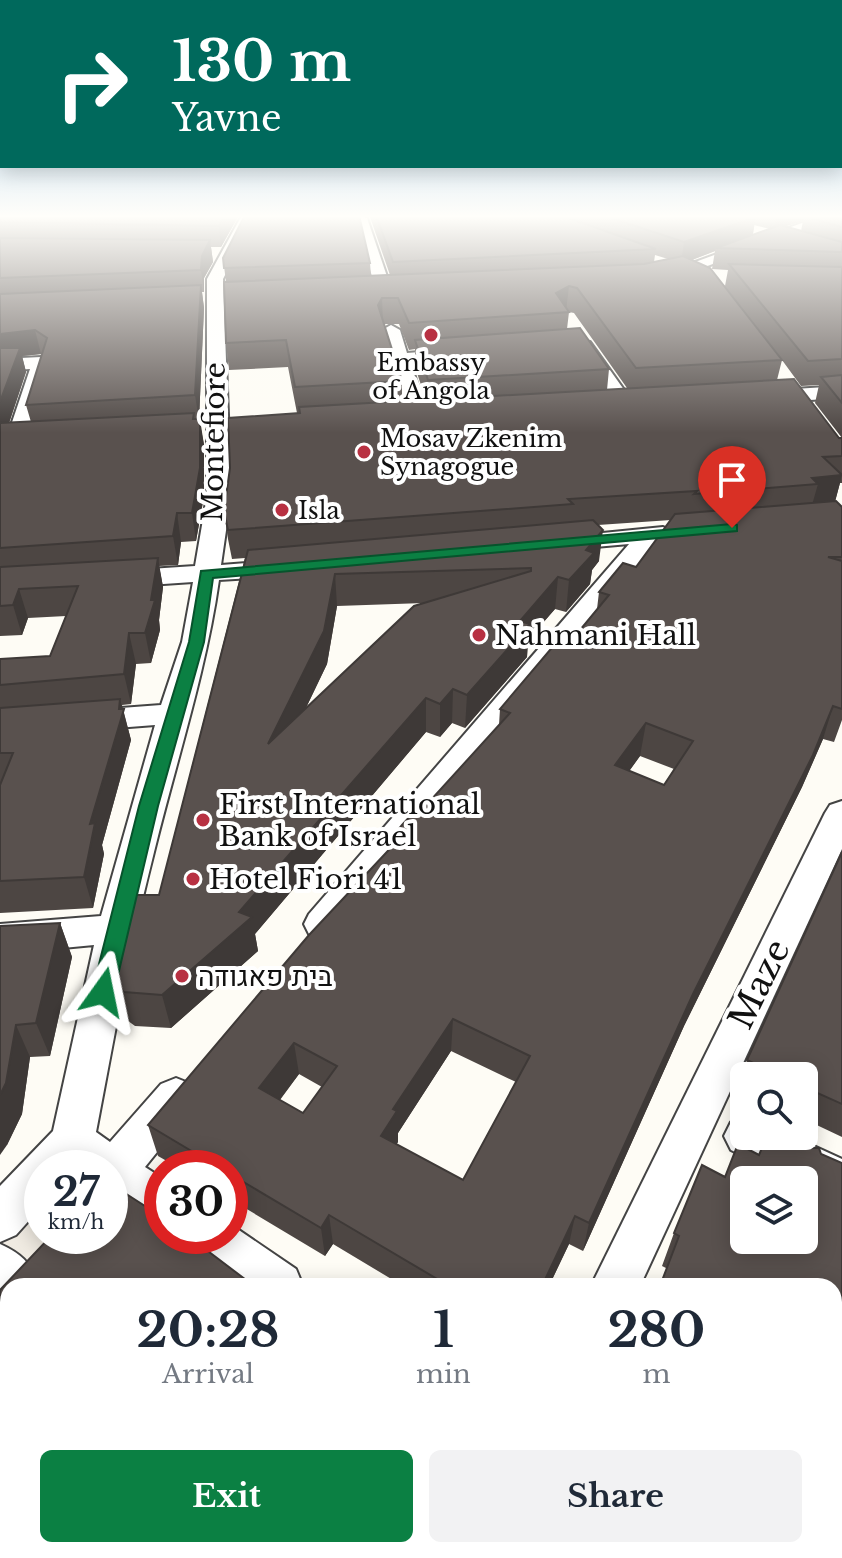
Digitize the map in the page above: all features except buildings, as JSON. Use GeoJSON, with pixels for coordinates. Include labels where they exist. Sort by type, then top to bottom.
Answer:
{"type":"FeatureCollection","features":[{"type":"Feature","properties":{"kind":"street","name":"Montefiore"},"geometry":{"type":"LineString","coordinates":[[61,1150],[173,714],[196,642],[219,496],[214,430],[224,388],[217,288]]}},
{"type":"Feature","properties":{"kind":"street"},"geometry":{"type":"LineString","coordinates":[[192,300],[220,299]]}},
{"type":"Feature","properties":{"kind":"street"},"geometry":{"type":"LineString","coordinates":[[391,330],[418,418]]}},
{"type":"Feature","properties":{"kind":"street"},"geometry":{"type":"LineString","coordinates":[[575,340],[633,405],[593,407]]}},
{"type":"Feature","properties":{"kind":"street"},"geometry":{"type":"LineString","coordinates":[[400,359],[477,354]]}},
{"type":"Feature","properties":{"kind":"street"},"geometry":{"type":"LineString","coordinates":[[0,365],[41,363],[18,436]]}},
{"type":"Feature","properties":{"kind":"street"},"geometry":{"type":"LineString","coordinates":[[783,377],[802,403]]}},
{"type":"Feature","properties":{"kind":"street"},"geometry":{"type":"LineString","coordinates":[[734,399],[802,403],[842,392]]}},
{"type":"Feature","properties":{"kind":"street"},"geometry":{"type":"LineString","coordinates":[[539,545],[695,531]]}},
{"type":"Feature","properties":{"kind":"street"},"geometry":{"type":"LineString","coordinates":[[303,946],[650,535]]}},
{"type":"Feature","properties":{"kind":"street"},"geometry":{"type":"LineString","coordinates":[[95,581],[302,566]]}},
{"type":"Feature","properties":{"kind":"street"},"geometry":{"type":"LineString","coordinates":[[0,727],[173,714]]}},
{"type":"Feature","properties":{"kind":"street","name":"Maze"},"geometry":{"type":"LineString","coordinates":[[619,1278],[842,813]]}},
{"type":"Feature","properties":{"kind":"street"},"geometry":{"type":"LineString","coordinates":[[0,939],[116,929]]}},
{"type":"Feature","properties":{"kind":"street"},"geometry":{"type":"LineString","coordinates":[[128,1151],[201,1067]]}},
{"type":"Feature","properties":{"kind":"street"},"geometry":{"type":"LineString","coordinates":[[696,1112],[730,1129]]}},
{"type":"Feature","properties":{"kind":"street"},"geometry":{"type":"LineString","coordinates":[[775,1150],[842,1182]]}},
{"type":"Feature","properties":{"kind":"street"},"geometry":{"type":"LineString","coordinates":[[0,1219],[24,1193]]}},
{"type":"Feature","properties":{"kind":"street"},"geometry":{"type":"LineString","coordinates":[[14,1278],[40,1254]]}},
{"type":"Feature","properties":{"kind":"street"},"geometry":{"type":"LineString","coordinates":[[233,1254],[267,1278]]}},
{"type":"Feature","properties":{"kind":"shaded area"},"geometry":{"type":"Polygon","coordinates":[[[24,1193],[24,1254],[40,1254],[19,1278],[10,1278],[0,1268],[0,1219],[24,1193]]]}},
{"type":"Feature","properties":{"kind":"place","name":"Embassy of Angola"},"geometry":{"type":"Point","coordinates":[431,335]}},
{"type":"Feature","properties":{"kind":"place","name":"Mosav Zkenim Synagogue"},"geometry":{"type":"Point","coordinates":[364,452]}},
{"type":"Feature","properties":{"kind":"place","name":"Isla"},"geometry":{"type":"Point","coordinates":[282,510]}},
{"type":"Feature","properties":{"kind":"place","name":"Nahmani Hall"},"geometry":{"type":"Point","coordinates":[479,635]}},
{"type":"Feature","properties":{"kind":"place","name":"First International Bank of Israel"},"geometry":{"type":"Point","coordinates":[203,820]}},
{"type":"Feature","properties":{"kind":"place","name":"Hotel Fiori 41"},"geometry":{"type":"Point","coordinates":[193,879]}},
{"type":"Feature","properties":{"kind":"place","name":"בית פאגודה"},"geometry":{"type":"Point","coordinates":[182,976]}},
{"type":"Feature","properties":{"kind":"route"},"geometry":{"type":"LineString","coordinates":[[103,992],[148,806],[196,642],[207,574],[732,528]]}}]}
